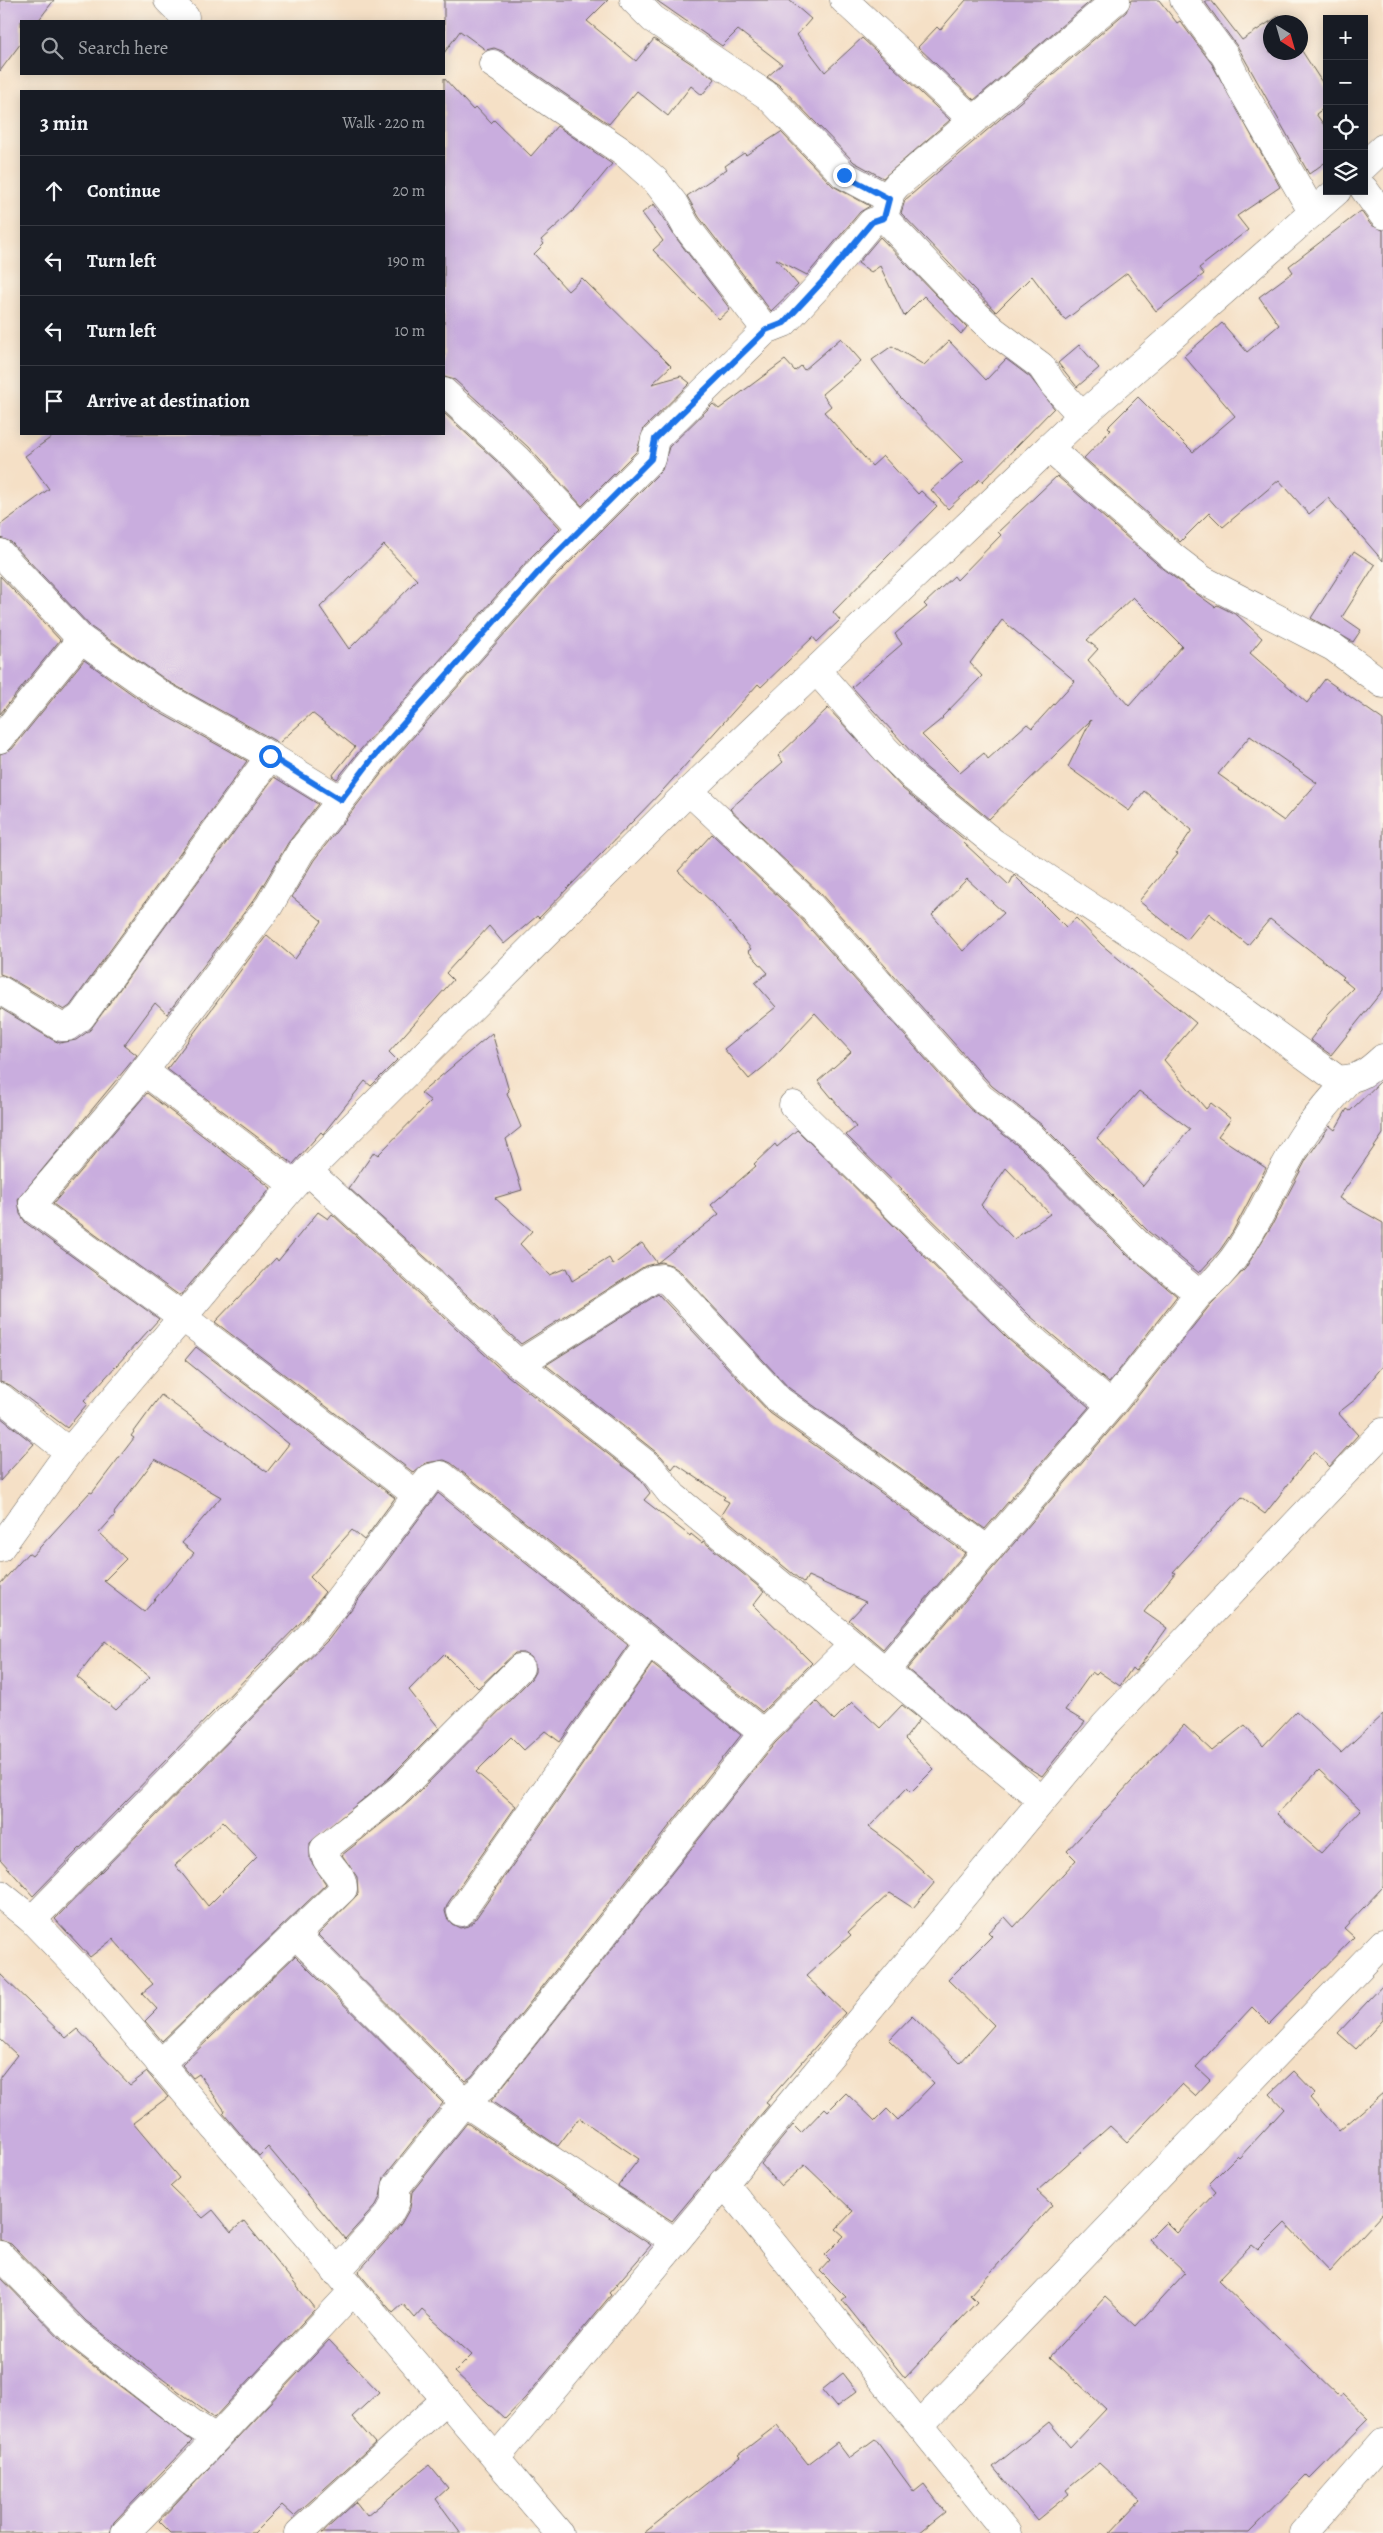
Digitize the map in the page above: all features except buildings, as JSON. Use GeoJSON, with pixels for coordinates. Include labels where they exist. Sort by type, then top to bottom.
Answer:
{"type":"FeatureCollection","features":[{"type":"Feature","properties":{"kind":"street"},"geometry":{"type":"LineString","coordinates":[[634,0],[653,19],[768,96],[844,175],[886,209],[967,306],[994,331],[1041,366],[1053,384],[1082,416]]}},
{"type":"Feature","properties":{"kind":"street"},"geometry":{"type":"LineString","coordinates":[[844,0],[973,120]]}},
{"type":"Feature","properties":{"kind":"street"},"geometry":{"type":"LineString","coordinates":[[417,1495],[181,1316],[35,1210],[33,1203],[144,1071],[269,906],[301,851],[372,759],[581,526],[651,459],[655,439],[766,330],[784,323],[822,282],[872,222],[886,209],[897,185],[1116,0]]}},
{"type":"Feature","properties":{"kind":"street"},"geometry":{"type":"LineString","coordinates":[[1184,0],[1225,56],[1241,88],[1314,213]]}},
{"type":"Feature","properties":{"kind":"street"},"geometry":{"type":"LineString","coordinates":[[493,64],[627,155],[656,181],[674,204],[686,226],[766,330]]}},
{"type":"Feature","properties":{"kind":"street"},"geometry":{"type":"LineString","coordinates":[[1368,162],[1383,148]]}},
{"type":"Feature","properties":{"kind":"street"},"geometry":{"type":"LineString","coordinates":[[1368,194],[1383,214]]}},
{"type":"Feature","properties":{"kind":"street"},"geometry":{"type":"LineString","coordinates":[[0,1548],[69,1452],[181,1316],[301,1178],[689,791],[1082,416],[1333,195]]}},
{"type":"Feature","properties":{"kind":"street"},"geometry":{"type":"LineString","coordinates":[[445,393],[517,459],[581,526]]}},
{"type":"Feature","properties":{"kind":"street"},"geometry":{"type":"LineString","coordinates":[[1049,448],[1173,557],[1203,580],[1334,647],[1383,684]]}},
{"type":"Feature","properties":{"kind":"street"},"geometry":{"type":"LineString","coordinates":[[0,553],[81,639],[161,695],[270,756],[341,800]]}},
{"type":"Feature","properties":{"kind":"street"},"geometry":{"type":"LineString","coordinates":[[0,739],[81,639]]}},
{"type":"Feature","properties":{"kind":"street"},"geometry":{"type":"LineString","coordinates":[[816,670],[886,750],[914,778],[994,843],[1197,977],[1337,1079],[1348,1080],[1368,1072],[1383,1058]]}},
{"type":"Feature","properties":{"kind":"street"},"geometry":{"type":"LineString","coordinates":[[0,990],[61,1027],[67,1027],[81,1017],[270,756]]}},
{"type":"Feature","properties":{"kind":"street"},"geometry":{"type":"LineString","coordinates":[[689,791],[808,903],[981,1098],[1031,1136],[1138,1244],[1199,1294]]}},
{"type":"Feature","properties":{"kind":"street"},"geometry":{"type":"LineString","coordinates":[[144,1071],[301,1178],[519,1364],[651,1468],[673,1496],[1042,1800]]}},
{"type":"Feature","properties":{"kind":"street"},"geometry":{"type":"LineString","coordinates":[[885,1671],[1111,1405],[1199,1294],[1214,1282],[1235,1258],[1306,1131],[1348,1080]]}},
{"type":"Feature","properties":{"kind":"street"},"geometry":{"type":"LineString","coordinates":[[793,1105],[1019,1328],[1111,1405]]}},
{"type":"Feature","properties":{"kind":"street"},"geometry":{"type":"LineString","coordinates":[[519,1364],[653,1279],[663,1278],[670,1283],[780,1400],[988,1550]]}},
{"type":"Feature","properties":{"kind":"street"},"geometry":{"type":"LineString","coordinates":[[0,1397],[69,1452]]}},
{"type":"Feature","properties":{"kind":"street"},"geometry":{"type":"LineString","coordinates":[[496,2458],[723,2182],[1105,1725],[1383,1432]]}},
{"type":"Feature","properties":{"kind":"street"},"geometry":{"type":"LineString","coordinates":[[32,1920],[311,1634],[430,1478],[440,1475],[762,1733]]}},
{"type":"Feature","properties":{"kind":"street"},"geometry":{"type":"LineString","coordinates":[[460,1912],[649,1642]]}},
{"type":"Feature","properties":{"kind":"street"},"geometry":{"type":"LineString","coordinates":[[125,2533],[216,2438],[345,2282],[389,2214],[396,2201],[396,2188],[464,2102],[483,2088],[762,1733],[853,1645]]}},
{"type":"Feature","properties":{"kind":"street"},"geometry":{"type":"LineString","coordinates":[[160,2064],[343,1889],[341,1878],[324,1855],[324,1849],[398,1790],[520,1668]]}},
{"type":"Feature","properties":{"kind":"street"},"geometry":{"type":"LineString","coordinates":[[0,1894],[32,1920],[87,1977],[559,2533]]}},
{"type":"Feature","properties":{"kind":"street"},"geometry":{"type":"LineString","coordinates":[[296,1935],[464,2102],[675,2242]]}},
{"type":"Feature","properties":{"kind":"street"},"geometry":{"type":"LineString","coordinates":[[920,2425],[1383,1942]]}},
{"type":"Feature","properties":{"kind":"street"},"geometry":{"type":"LineString","coordinates":[[723,2182],[1007,2533]]}},
{"type":"Feature","properties":{"kind":"street"},"geometry":{"type":"LineString","coordinates":[[0,2255],[76,2333],[192,2423],[216,2438]]}},
{"type":"Feature","properties":{"kind":"street"},"geometry":{"type":"LineString","coordinates":[[299,2533],[446,2399]]}},
{"type":"Feature","properties":{"kind":"street"},"geometry":{"type":"LineString","coordinates":[[1304,2533],[1383,2442]]}},
{"type":"Feature","properties":{"kind":"route"},"geometry":{"type":"LineString","coordinates":[[270,756],[341,800],[372,759],[542,568],[606,501],[651,459],[655,439],[766,330],[784,323],[822,282],[872,222],[884,218],[889,199],[844,175]]}}]}
